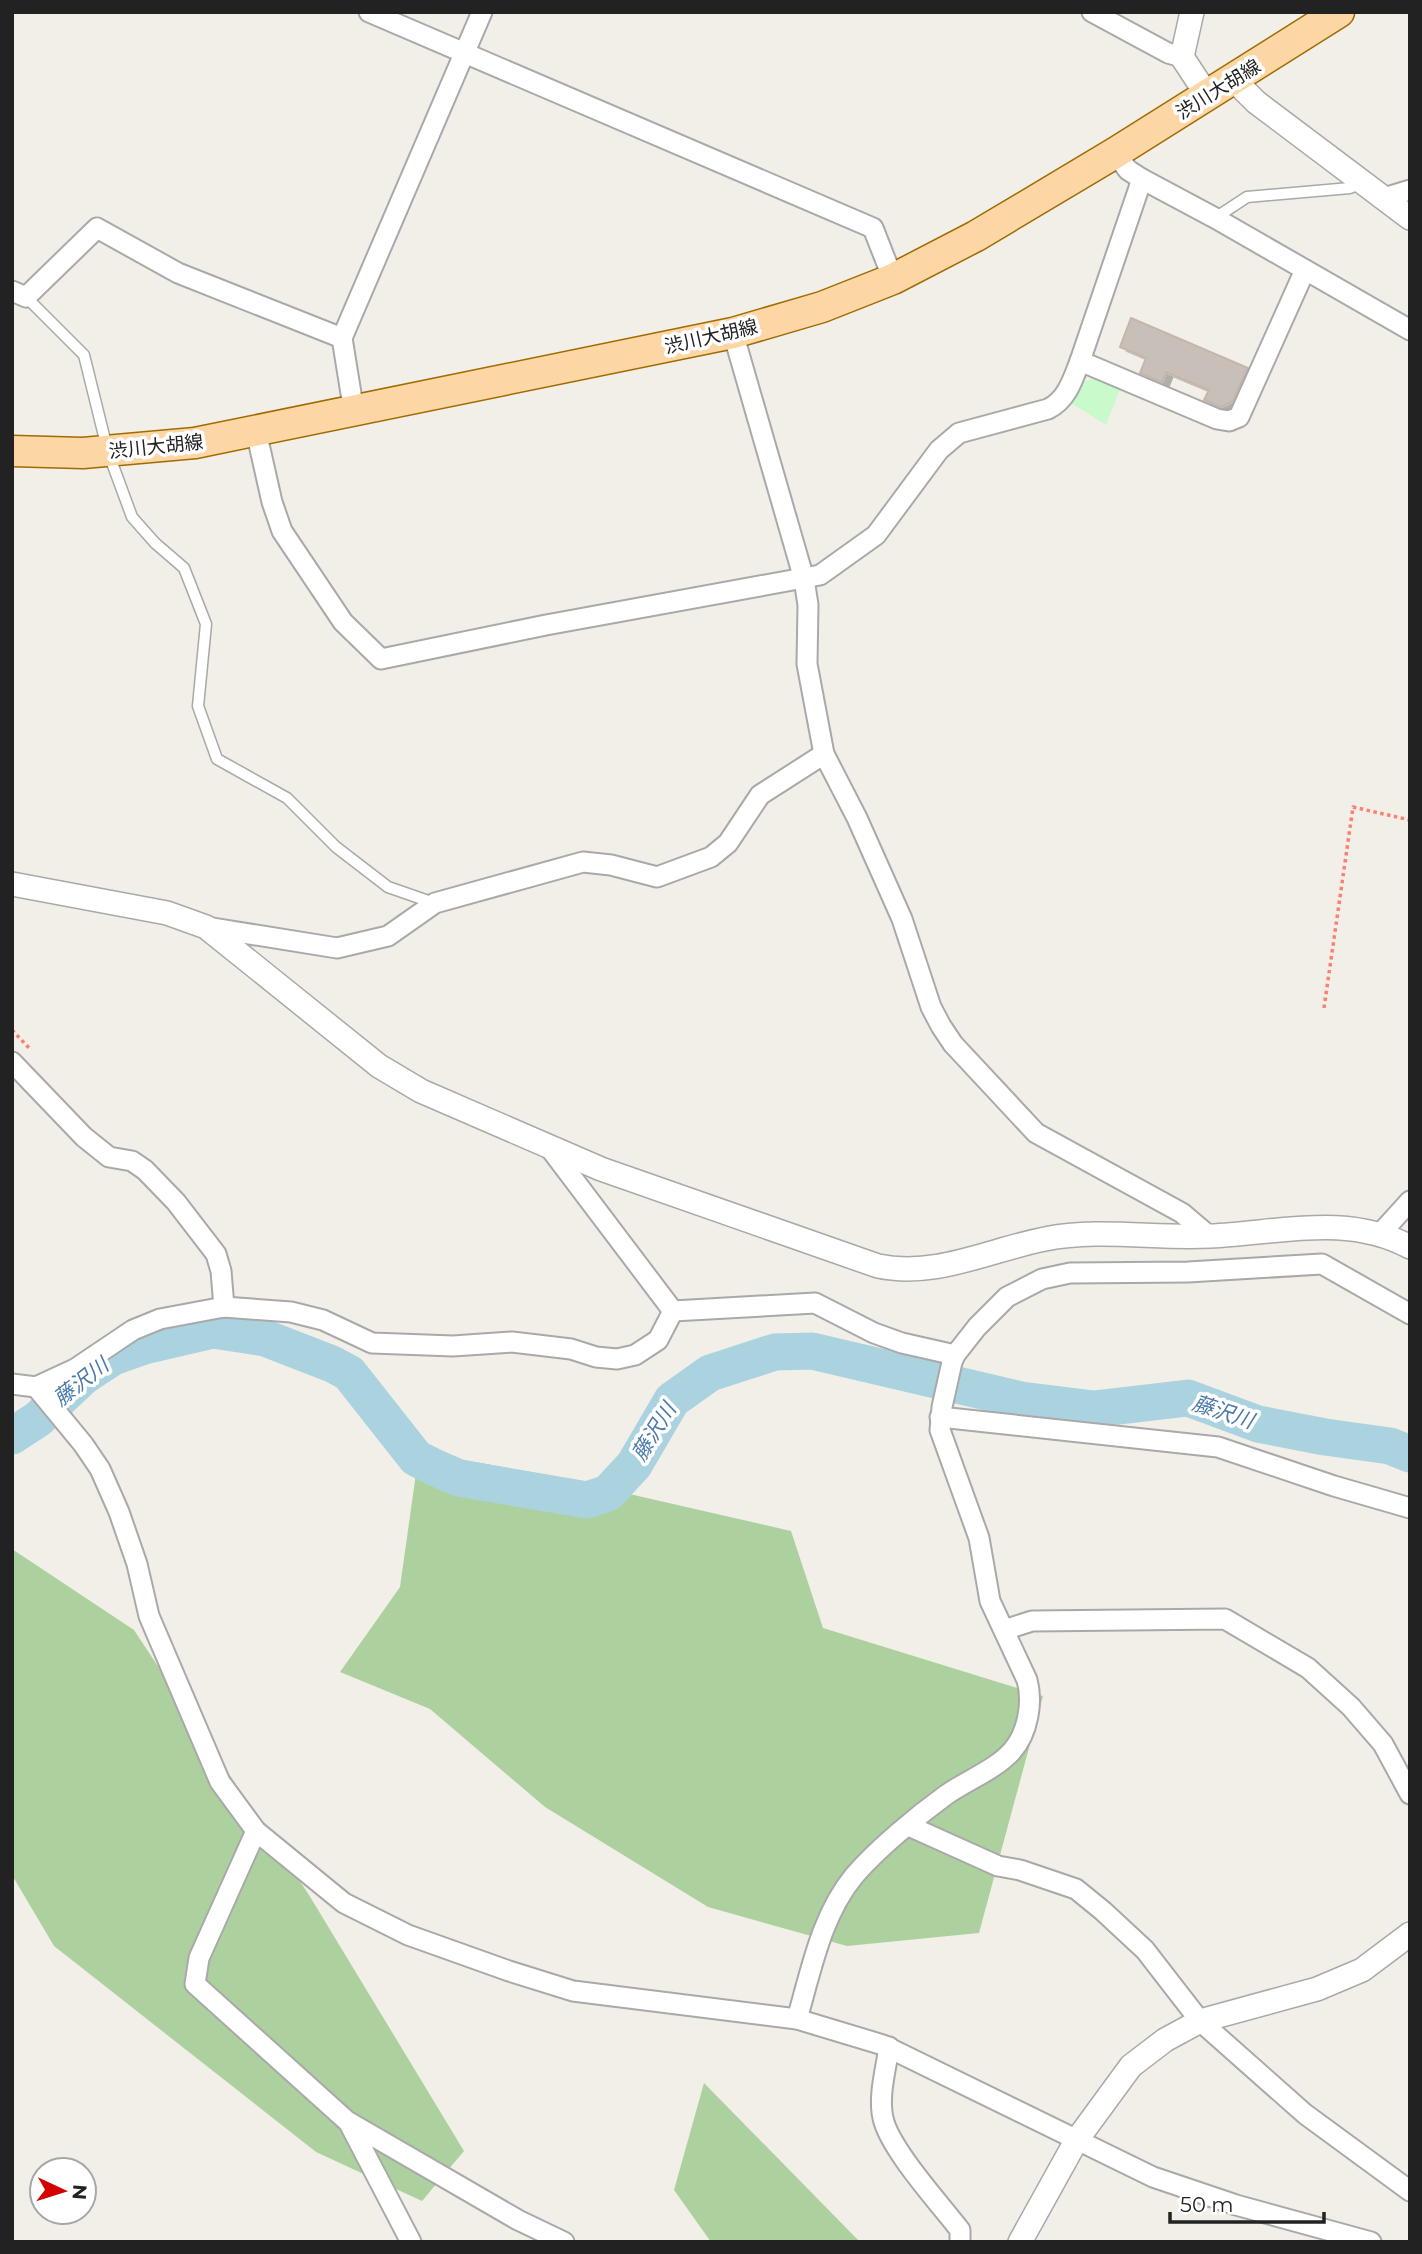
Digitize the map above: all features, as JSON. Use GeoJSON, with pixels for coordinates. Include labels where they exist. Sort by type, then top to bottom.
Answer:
{"type":"FeatureCollection","features":[{"type":"Feature","properties":{"kind":"main road","name":"渋川大胡線"},"geometry":{"type":"LineString","coordinates":[[12,451],[108,452],[195,443],[733,333],[822,307],[893,279],[976,236],[1234,80],[1332,14]]}},
{"type":"Feature","properties":{"kind":"street"},"geometry":{"type":"LineString","coordinates":[[369,12],[873,228],[893,279]]}},
{"type":"Feature","properties":{"kind":"street"},"geometry":{"type":"LineString","coordinates":[[354,412],[342,338],[482,12]]}},
{"type":"Feature","properties":{"kind":"street"},"geometry":{"type":"LineString","coordinates":[[1092,12],[1182,57],[1206,95]]}},
{"type":"Feature","properties":{"kind":"street"},"geometry":{"type":"LineString","coordinates":[[1182,57],[1192,12]]}},
{"type":"Feature","properties":{"kind":"street"},"geometry":{"type":"LineString","coordinates":[[1234,80],[1256,102],[1410,218]]}},
{"type":"Feature","properties":{"kind":"street"},"geometry":{"type":"LineString","coordinates":[[1115,153],[1128,170],[1142,179],[1410,330]]}},
{"type":"Feature","properties":{"kind":"street"},"geometry":{"type":"LineString","coordinates":[[256,431],[272,502],[282,531],[343,622],[380,659],[546,625],[804,579],[829,570],[876,535],[939,450],[959,433],[1054,406],[1070,387],[1142,179]]}},
{"type":"Feature","properties":{"kind":"street"},"geometry":{"type":"LineString","coordinates":[[1384,198],[1410,190]]}},
{"type":"Feature","properties":{"kind":"street"},"geometry":{"type":"LineString","coordinates":[[19,294],[97,228],[177,273],[342,338]]}},
{"type":"Feature","properties":{"kind":"street"},"geometry":{"type":"LineString","coordinates":[[1080,361],[1217,419],[1229,421],[1239,417],[1305,270]]}},
{"type":"Feature","properties":{"kind":"street"},"geometry":{"type":"LineString","coordinates":[[733,333],[804,579],[808,605],[807,664],[824,754],[857,818],[902,919],[931,1007],[953,1044],[1036,1133],[1182,1213],[1209,1236]]}},
{"type":"Feature","properties":{"kind":"street"},"geometry":{"type":"LineString","coordinates":[[12,884],[167,913],[206,927],[337,948],[388,936],[435,903],[583,862],[611,865],[657,877],[711,857],[728,843],[760,795],[824,754]]}},
{"type":"Feature","properties":{"kind":"street"},"geometry":{"type":"LineString","coordinates":[[206,927],[379,1066],[421,1091],[601,1169],[878,1266],[921,1270],[1069,1235],[1209,1236],[1322,1227],[1381,1233],[1410,1247]]}},
{"type":"Feature","properties":{"kind":"street"},"geometry":{"type":"LineString","coordinates":[[12,1062],[84,1137],[109,1157],[132,1161],[145,1170],[176,1202],[216,1254],[221,1271],[224,1307]]}},
{"type":"Feature","properties":{"kind":"street"},"geometry":{"type":"LineString","coordinates":[[549,1147],[673,1311]]}},
{"type":"Feature","properties":{"kind":"street"},"geometry":{"type":"LineString","coordinates":[[1381,1233],[1410,1201]]}},
{"type":"Feature","properties":{"kind":"street"},"geometry":{"type":"LineString","coordinates":[[797,2019],[827,1918],[853,1877],[875,1854],[946,1795],[1013,1750],[1024,1730],[1031,1693],[990,1601],[979,1538],[940,1430],[941,1412],[953,1358],[977,1327],[1007,1297],[1042,1279],[1070,1273],[1188,1272],[1322,1264],[1410,1314]]}},
{"type":"Feature","properties":{"kind":"street"},"geometry":{"type":"LineString","coordinates":[[673,1311],[815,1303],[874,1333],[953,1358]]}},
{"type":"Feature","properties":{"kind":"street"},"geometry":{"type":"LineString","coordinates":[[12,1384],[36,1387],[75,1369],[133,1330],[160,1319],[224,1307],[291,1312],[323,1320],[372,1342],[453,1346],[512,1342],[570,1349],[596,1357],[617,1359],[635,1355],[658,1340],[673,1311]]}},
{"type":"Feature","properties":{"kind":"street"},"geometry":{"type":"LineString","coordinates":[[36,1387],[100,1469],[137,1564],[149,1616],[220,1782],[256,1831],[344,1903],[408,1934],[573,1991],[797,2019],[889,2047],[1153,2177],[1236,2205],[1371,2242]]}},
{"type":"Feature","properties":{"kind":"street"},"geometry":{"type":"LineString","coordinates":[[941,1412],[1218,1447],[1410,1508]]}},
{"type":"Feature","properties":{"kind":"street"},"geometry":{"type":"LineString","coordinates":[[1004,1630],[1032,1621],[1225,1619],[1308,1668],[1351,1707],[1383,1744],[1410,1794]]}},
{"type":"Feature","properties":{"kind":"street"},"geometry":{"type":"LineString","coordinates":[[909,1826],[998,1866],[1020,1870],[1076,1889],[1145,1950],[1200,2021],[1305,2114],[1409,2186]]}},
{"type":"Feature","properties":{"kind":"street"},"geometry":{"type":"LineString","coordinates":[[256,1831],[199,1958],[195,1984],[347,2121],[518,2220],[564,2242]]}},
{"type":"Feature","properties":{"kind":"street"},"geometry":{"type":"LineString","coordinates":[[1020,2242],[1076,2141],[1131,2066],[1165,2040],[1200,2021],[1317,1989],[1362,1970],[1410,1934]]}},
{"type":"Feature","properties":{"kind":"street"},"geometry":{"type":"LineString","coordinates":[[889,2047],[882,2103],[883,2118],[892,2140],[960,2230],[960,2242]]}},
{"type":"Feature","properties":{"kind":"street"},"geometry":{"type":"LineString","coordinates":[[347,2121],[359,2139],[411,2242]]}},
{"type":"Feature","properties":{"kind":"lane"},"geometry":{"type":"LineString","coordinates":[[1215,218],[1247,197],[1350,188],[1363,183]]}},
{"type":"Feature","properties":{"kind":"lane"},"geometry":{"type":"LineString","coordinates":[[19,294],[84,355],[108,452],[132,517],[184,568],[206,624],[198,706],[217,759],[287,798],[336,847],[388,887],[435,903]]}},
{"type":"Feature","properties":{"kind":"path"},"geometry":{"type":"LineString","coordinates":[[1324,1008],[1353,807],[1410,820]]}},
{"type":"Feature","properties":{"kind":"green space"},"geometry":{"type":"Polygon","coordinates":[[[1098,377],[1121,387],[1106,425],[1071,403],[1082,388],[1083,382],[1098,377]]]}},
{"type":"Feature","properties":{"kind":"green space"},"geometry":{"type":"Polygon","coordinates":[[[419,1452],[542,1474],[791,1531],[823,1628],[1043,1696],[979,1933],[847,1946],[708,1907],[545,1807],[430,1709],[340,1672],[400,1587],[419,1452]]]}},
{"type":"Feature","properties":{"kind":"green space"},"geometry":{"type":"Polygon","coordinates":[[[12,1549],[134,1630],[309,1895],[464,2151],[422,2201],[316,2152],[54,1946],[12,1875],[12,1549]]]}},
{"type":"Feature","properties":{"kind":"green space"},"geometry":{"type":"Polygon","coordinates":[[[704,2083],[860,2242],[711,2242],[674,2190],[704,2083]]]}},
{"type":"Feature","properties":{"kind":"building"},"geometry":{"type":"Polygon","coordinates":[[[1131,318],[1248,368],[1232,402],[1221,407],[1204,400],[1209,390],[1166,372],[1162,382],[1140,373],[1146,358],[1120,347],[1131,318]]]}},
{"type":"Feature","properties":{"kind":"waterway","name":"藤沢川"},"geometry":{"type":"LineString","coordinates":[[12,1436],[38,1419],[84,1376],[113,1357],[144,1346],[213,1330],[265,1338],[349,1373],[416,1458],[436,1468],[459,1478],[587,1500],[608,1493],[634,1465],[672,1400],[710,1373],[775,1352],[812,1351],[1021,1400],[1094,1409],[1188,1398],[1258,1424],[1390,1446],[1410,1454]]}}]}
